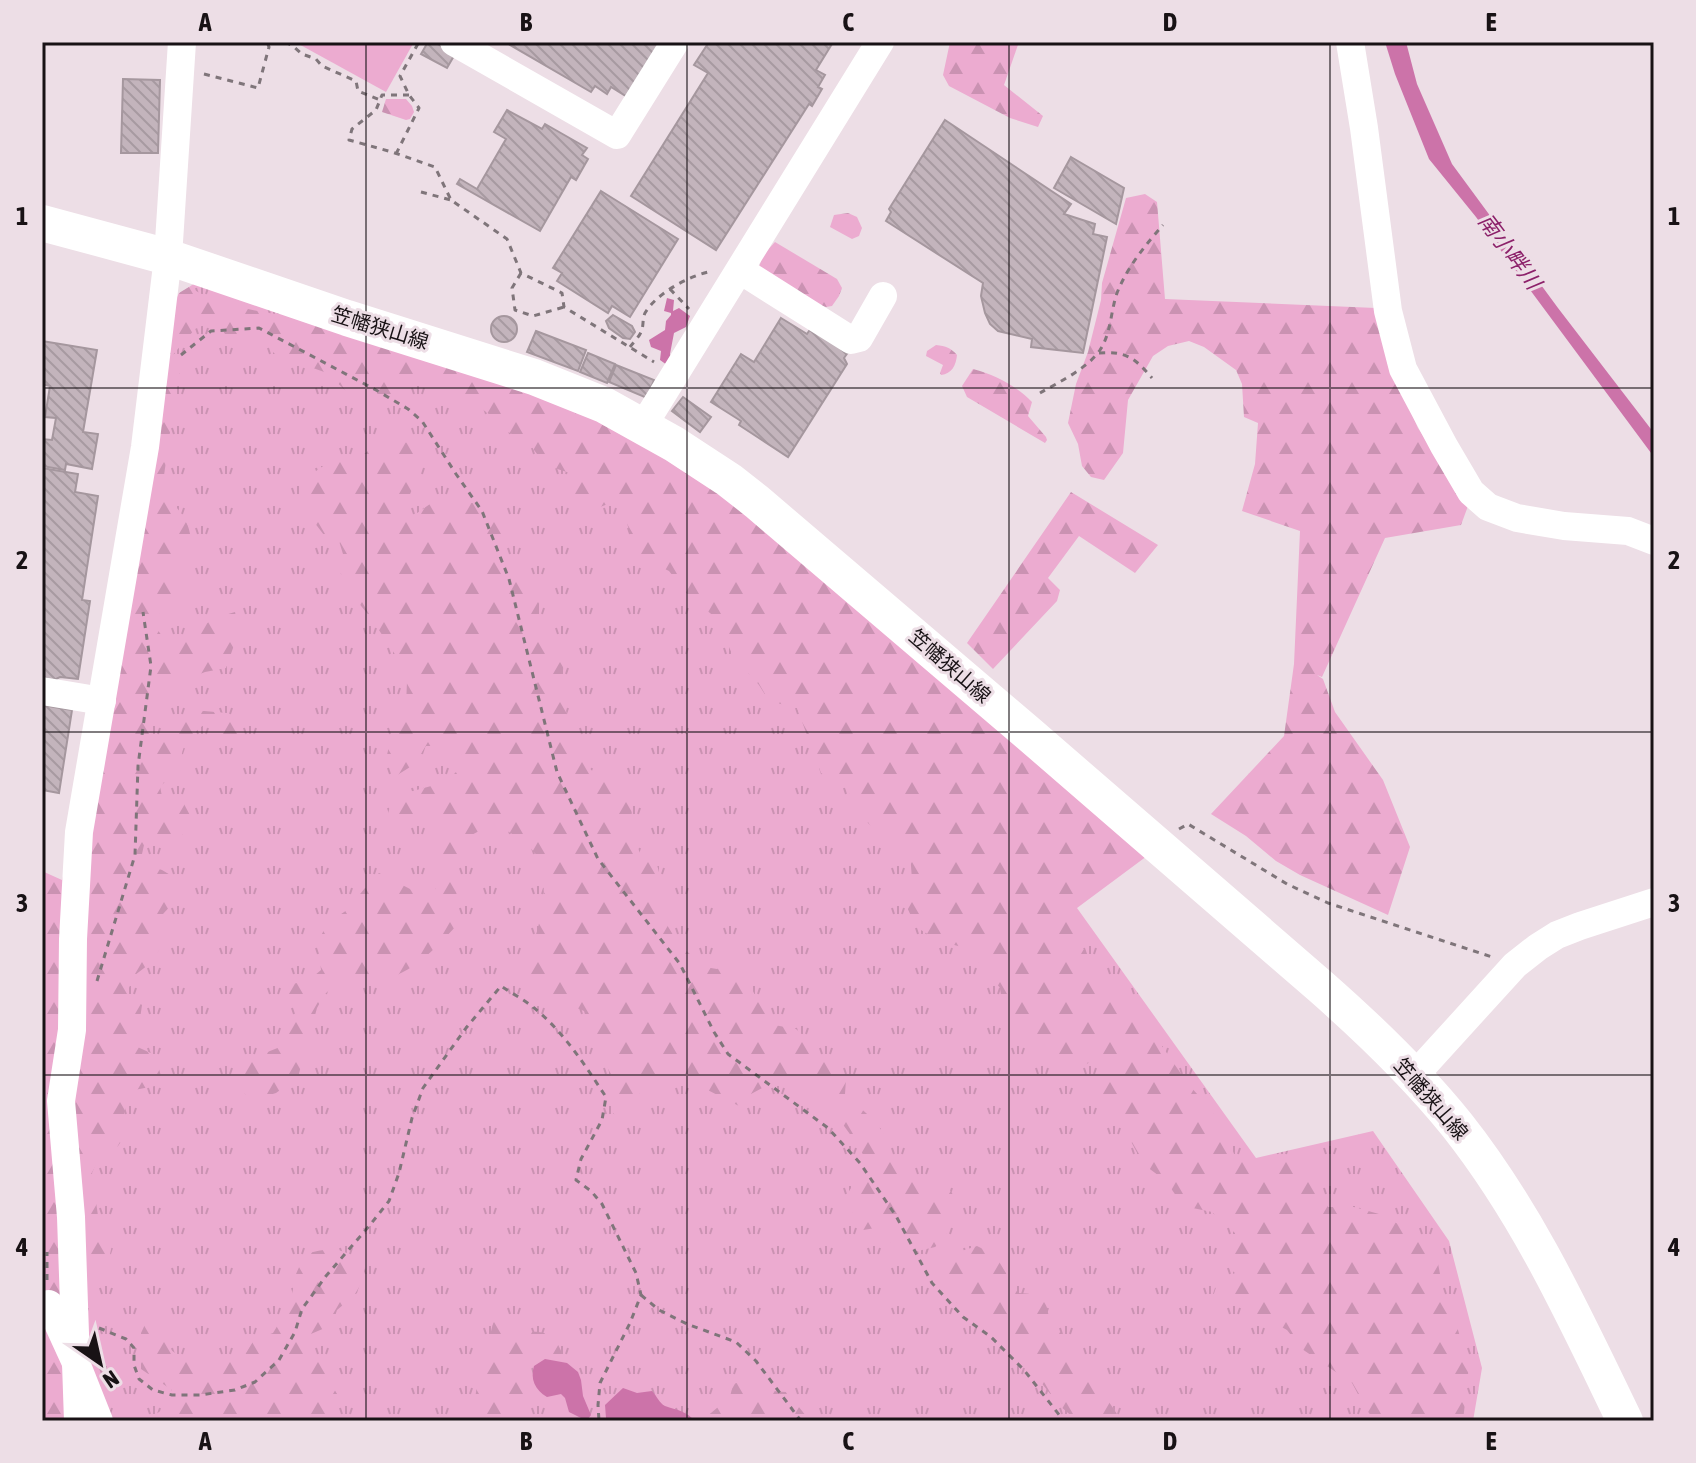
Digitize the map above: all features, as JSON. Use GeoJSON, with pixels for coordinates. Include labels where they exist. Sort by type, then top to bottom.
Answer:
{"type":"FeatureCollection","features":[{"type":"Feature","properties":{"kind":"main road","name":"笠幡狭山線"},"geometry":{"type":"LineString","coordinates":[[42,223],[168,257],[534,377],[604,405],[643,426],[701,461],[757,502],[1343,1006],[1414,1076],[1465,1136],[1534,1239],[1572,1309],[1625,1421]]}},
{"type":"Feature","properties":{"kind":"street"},"geometry":{"type":"LineString","coordinates":[[454,42],[617,135],[675,42]]}},
{"type":"Feature","properties":{"kind":"street"},"geometry":{"type":"LineString","coordinates":[[643,426],[880,42]]}},
{"type":"Feature","properties":{"kind":"street"},"geometry":{"type":"LineString","coordinates":[[1350,42],[1388,311],[1403,369],[1471,492],[1488,507],[1517,518],[1564,526],[1628,531],[1654,541]]}},
{"type":"Feature","properties":{"kind":"street"},"geometry":{"type":"LineString","coordinates":[[78,1421],[71,1217],[51,1091],[72,1030],[79,832],[145,447],[168,257],[181,55]]}},
{"type":"Feature","properties":{"kind":"street"},"geometry":{"type":"LineString","coordinates":[[737,275],[851,340],[859,338],[883,296]]}},
{"type":"Feature","properties":{"kind":"street"},"geometry":{"type":"LineString","coordinates":[[42,691],[102,701]]}},
{"type":"Feature","properties":{"kind":"street"},"geometry":{"type":"LineString","coordinates":[[1414,1076],[1515,965],[1538,947],[1580,926],[1654,902]]}},
{"type":"Feature","properties":{"kind":"street"},"geometry":{"type":"LineString","coordinates":[[49,1304],[99,1421]]}},
{"type":"Feature","properties":{"kind":"path"},"geometry":{"type":"LineString","coordinates":[[181,55],[258,88],[269,47],[267,42]]}},
{"type":"Feature","properties":{"kind":"path"},"geometry":{"type":"LineString","coordinates":[[285,42],[316,59],[322,66],[356,81],[358,91],[380,101]]}},
{"type":"Feature","properties":{"kind":"path"},"geometry":{"type":"LineString","coordinates":[[396,154],[419,108],[400,76],[419,42]]}},
{"type":"Feature","properties":{"kind":"path"},"geometry":{"type":"LineString","coordinates":[[409,95],[382,95],[376,110],[352,129],[349,140],[435,167],[451,200]]}},
{"type":"Feature","properties":{"kind":"path"},"geometry":{"type":"LineString","coordinates":[[421,192],[451,200],[507,239],[521,273],[562,293],[564,307]]}},
{"type":"Feature","properties":{"kind":"path"},"geometry":{"type":"LineString","coordinates":[[1040,393],[1073,375],[1099,353],[1108,335],[1119,287],[1163,225]]}},
{"type":"Feature","properties":{"kind":"path"},"geometry":{"type":"LineString","coordinates":[[630,347],[642,330],[644,316],[650,306],[670,289],[713,271],[737,275]]}},
{"type":"Feature","properties":{"kind":"path"},"geometry":{"type":"LineString","coordinates":[[521,273],[512,288],[515,310],[533,316],[564,307],[674,375]]}},
{"type":"Feature","properties":{"kind":"path"},"geometry":{"type":"LineString","coordinates":[[177,358],[211,331],[259,328],[376,390],[422,421],[482,511],[509,579],[557,772],[598,859],[680,964],[728,1054],[828,1128],[860,1163],[896,1216],[932,1283],[963,1317],[991,1337],[1024,1370],[1064,1421]]}},
{"type":"Feature","properties":{"kind":"path"},"geometry":{"type":"LineString","coordinates":[[1099,353],[1116,351],[1129,356],[1152,378]]}},
{"type":"Feature","properties":{"kind":"path"},"geometry":{"type":"LineString","coordinates":[[95,991],[135,855],[138,766],[151,666],[142,611]]}},
{"type":"Feature","properties":{"kind":"path"},"geometry":{"type":"LineString","coordinates":[[1155,842],[1188,824],[1287,884],[1328,903],[1515,965]]}},
{"type":"Feature","properties":{"kind":"path"},"geometry":{"type":"LineString","coordinates":[[75,1316],[126,1339],[134,1348],[134,1365],[139,1379],[153,1390],[172,1395],[200,1395],[235,1390],[255,1382],[279,1360],[295,1332],[302,1309],[389,1201],[423,1088],[501,986],[533,1007],[563,1035],[606,1097],[602,1120],[581,1159],[576,1180],[602,1204],[636,1273],[641,1295],[600,1383],[599,1421]]}},
{"type":"Feature","properties":{"kind":"path"},"geometry":{"type":"LineString","coordinates":[[47,1241],[49,1304]]}},
{"type":"Feature","properties":{"kind":"path"},"geometry":{"type":"LineString","coordinates":[[641,1295],[659,1310],[687,1324],[736,1342],[756,1361],[801,1421]]}},
{"type":"Feature","properties":{"kind":"green space"},"geometry":{"type":"Polygon","coordinates":[[[295,42],[414,42],[386,92],[295,42]]]}},
{"type":"Feature","properties":{"kind":"green space"},"geometry":{"type":"Polygon","coordinates":[[[950,42],[1019,42],[1004,85],[1043,116],[1038,127],[1010,118],[949,86],[943,75],[950,42]]]}},
{"type":"Feature","properties":{"kind":"green space"},"geometry":{"type":"Polygon","coordinates":[[[386,99],[406,99],[414,112],[410,119],[382,112],[386,99]]]}},
{"type":"Feature","properties":{"kind":"green space"},"geometry":{"type":"Polygon","coordinates":[[[1145,194],[1157,202],[1165,299],[1376,308],[1393,371],[1418,428],[1468,506],[1461,525],[1385,538],[1322,677],[1317,675],[1323,679],[1335,712],[1383,780],[1410,847],[1388,915],[1300,875],[1211,814],[1284,736],[1294,664],[1300,531],[1242,511],[1255,464],[1258,423],[1244,417],[1242,384],[1236,370],[1204,347],[1189,341],[1168,346],[1153,356],[1128,400],[1123,453],[1104,480],[1091,477],[1082,466],[1078,444],[1068,423],[1076,384],[1088,352],[1101,300],[1102,283],[1126,198],[1145,194]]]}},
{"type":"Feature","properties":{"kind":"green space"},"geometry":{"type":"Polygon","coordinates":[[[848,213],[857,217],[862,228],[859,236],[852,239],[830,227],[834,215],[848,213]]]}},
{"type":"Feature","properties":{"kind":"green space"},"geometry":{"type":"Polygon","coordinates":[[[775,242],[837,279],[842,288],[832,306],[818,305],[759,267],[763,255],[775,242]]]}},
{"type":"Feature","properties":{"kind":"green space"},"geometry":{"type":"Polygon","coordinates":[[[195,283],[437,358],[637,434],[1147,856],[1077,908],[1256,1158],[1373,1131],[1449,1241],[1482,1368],[1473,1421],[88,1421],[82,947],[180,293],[195,283]]]}},
{"type":"Feature","properties":{"kind":"green space"},"geometry":{"type":"Polygon","coordinates":[[[189,287],[216,302],[304,318],[513,387],[612,429],[680,469],[709,480],[1141,851],[1114,873],[1071,900],[1074,931],[1084,950],[1208,1106],[1227,1135],[1234,1154],[1261,1167],[1302,1155],[1314,1157],[1313,1174],[1328,1207],[1354,1207],[1379,1214],[1408,1229],[1437,1258],[1443,1290],[1469,1366],[1463,1421],[1375,1421],[1352,1383],[1302,1349],[1287,1330],[1239,1304],[1212,1300],[1218,1281],[1235,1273],[1223,1263],[1223,1247],[1236,1234],[1212,1212],[1183,1206],[1166,1181],[1143,1164],[1119,1119],[1097,1103],[1105,1080],[1092,1061],[1074,1071],[1029,1037],[1006,1030],[1000,988],[984,967],[962,947],[939,941],[916,927],[906,905],[912,880],[910,852],[875,830],[858,813],[847,789],[821,773],[797,708],[769,701],[733,656],[716,618],[687,594],[669,571],[636,555],[627,512],[613,502],[595,509],[575,501],[570,482],[573,474],[545,465],[529,443],[506,431],[501,423],[469,400],[427,381],[411,382],[384,403],[363,402],[348,393],[327,373],[284,363],[267,341],[254,335],[227,336],[213,321],[195,329],[171,357],[180,375],[162,490],[186,521],[191,536],[192,559],[164,566],[172,579],[187,584],[194,595],[165,608],[155,619],[157,629],[167,643],[186,636],[215,618],[235,612],[239,631],[226,668],[187,679],[174,698],[153,704],[150,727],[154,739],[171,734],[187,712],[204,711],[227,713],[239,732],[234,741],[205,724],[189,738],[183,749],[181,770],[160,786],[163,802],[184,804],[193,821],[185,834],[172,835],[144,845],[140,863],[177,879],[175,901],[163,914],[159,950],[148,965],[135,975],[127,992],[142,1005],[138,1033],[131,1044],[155,1055],[161,1076],[155,1086],[129,1091],[124,1115],[129,1130],[118,1146],[98,1159],[92,1173],[99,1223],[112,1245],[110,1254],[97,1260],[88,1284],[77,1295],[86,1362],[98,1397],[106,1410],[119,1418],[140,1414],[153,1416],[171,1404],[172,1390],[141,1369],[141,1333],[149,1316],[162,1315],[165,1341],[179,1356],[200,1360],[243,1358],[254,1340],[273,1333],[290,1305],[296,1274],[305,1254],[338,1250],[365,1268],[357,1293],[337,1310],[332,1325],[299,1339],[306,1354],[329,1357],[331,1384],[342,1402],[331,1414],[308,1421],[42,1421],[42,871],[62,880],[173,305],[179,293],[189,287]]]}},
{"type":"Feature","properties":{"kind":"green space"},"geometry":{"type":"Polygon","coordinates":[[[936,345],[948,348],[957,355],[948,373],[941,375],[943,365],[926,356],[927,351],[936,345]]]}},
{"type":"Feature","properties":{"kind":"green space"},"geometry":{"type":"Polygon","coordinates":[[[973,369],[1005,382],[1032,402],[1028,416],[1046,437],[1045,443],[967,397],[962,386],[973,369]]]}},
{"type":"Feature","properties":{"kind":"green space"},"geometry":{"type":"Polygon","coordinates":[[[386,441],[414,443],[425,461],[406,503],[410,518],[430,504],[449,509],[483,503],[493,518],[505,527],[503,550],[512,565],[526,575],[539,602],[539,628],[564,659],[561,693],[568,730],[591,770],[634,794],[634,838],[640,853],[656,861],[660,876],[659,894],[668,911],[667,925],[678,943],[699,966],[717,969],[727,964],[743,968],[756,998],[774,1025],[796,1029],[846,1079],[845,1094],[877,1123],[886,1139],[891,1161],[923,1180],[944,1182],[954,1196],[953,1220],[945,1238],[935,1247],[905,1254],[891,1243],[888,1226],[863,1230],[853,1213],[848,1193],[854,1183],[862,1178],[867,1164],[860,1148],[823,1097],[802,1080],[788,1077],[768,1085],[751,1094],[741,1107],[690,1081],[651,1077],[620,1122],[611,1110],[611,1080],[605,1056],[594,1044],[584,1011],[549,991],[520,965],[532,946],[539,924],[544,887],[542,865],[529,846],[494,823],[466,838],[457,878],[456,926],[439,944],[412,967],[391,977],[379,981],[341,979],[324,995],[317,1008],[298,1077],[276,1093],[253,1100],[232,1084],[235,1070],[285,1045],[297,1008],[280,1000],[286,985],[308,981],[321,970],[318,941],[328,923],[347,910],[379,873],[412,890],[435,890],[437,876],[429,860],[442,830],[435,817],[414,818],[405,830],[386,821],[391,803],[409,792],[446,782],[456,772],[462,755],[446,746],[426,746],[415,764],[394,777],[386,759],[393,730],[391,719],[406,705],[407,682],[400,662],[357,601],[353,585],[337,570],[343,554],[339,541],[324,535],[299,496],[309,478],[322,467],[338,459],[361,457],[372,447],[386,441]]]}},
{"type":"Feature","properties":{"kind":"green space"},"geometry":{"type":"Polygon","coordinates":[[[1071,492],[1158,545],[1135,573],[1079,536],[1048,578],[1060,590],[1057,601],[993,669],[967,643],[1071,492]]]}},
{"type":"Feature","properties":{"kind":"green space"},"geometry":{"type":"Polygon","coordinates":[[[977,1246],[995,1255],[1018,1293],[1033,1294],[1046,1301],[1052,1322],[1067,1337],[1070,1358],[1090,1358],[1099,1372],[1100,1389],[1122,1421],[1076,1420],[1059,1405],[1012,1346],[981,1319],[962,1309],[934,1275],[936,1259],[977,1246]]]}},
{"type":"Feature","properties":{"kind":"green space"},"geometry":{"type":"Polygon","coordinates":[[[495,1314],[516,1315],[526,1332],[543,1333],[553,1338],[566,1362],[543,1356],[532,1363],[530,1380],[533,1390],[525,1402],[511,1409],[503,1421],[459,1421],[475,1399],[480,1364],[495,1314]]]}},
{"type":"Feature","properties":{"kind":"green space"},"geometry":{"type":"Polygon","coordinates":[[[747,1380],[766,1389],[787,1392],[810,1421],[705,1421],[730,1397],[733,1384],[747,1380]]]}},
{"type":"Feature","properties":{"kind":"water","name":"南小畔川"},"geometry":{"type":"Polygon","coordinates":[[[1385,42],[1406,42],[1417,84],[1452,164],[1654,433],[1654,457],[1476,217],[1429,159],[1385,42]]]}},
{"type":"Feature","properties":{"kind":"water"},"geometry":{"type":"Polygon","coordinates":[[[667,298],[674,300],[673,311],[679,308],[690,316],[686,327],[674,333],[672,359],[667,365],[660,360],[661,351],[651,347],[649,340],[665,330],[666,321],[671,315],[664,311],[667,298]]]}},
{"type":"Feature","properties":{"kind":"water"},"geometry":{"type":"Polygon","coordinates":[[[545,1359],[567,1363],[578,1372],[591,1415],[588,1419],[569,1412],[561,1394],[547,1397],[537,1388],[533,1380],[534,1366],[545,1359]]]}},
{"type":"Feature","properties":{"kind":"water"},"geometry":{"type":"Polygon","coordinates":[[[623,1388],[637,1393],[652,1391],[663,1405],[685,1413],[695,1421],[618,1421],[606,1418],[605,1405],[623,1388]]]}},
{"type":"Feature","properties":{"kind":"building"},"geometry":{"type":"Polygon","coordinates":[[[428,42],[434,42],[455,54],[447,68],[421,54],[428,42]]]}},
{"type":"Feature","properties":{"kind":"building"},"geometry":{"type":"Polygon","coordinates":[[[505,42],[661,42],[629,98],[611,87],[607,94],[595,86],[591,92],[505,42]]]}},
{"type":"Feature","properties":{"kind":"building"},"geometry":{"type":"Polygon","coordinates":[[[709,42],[832,44],[816,70],[825,75],[818,87],[822,89],[812,106],[809,104],[716,250],[631,196],[708,73],[694,65],[709,42]]]}},
{"type":"Feature","properties":{"kind":"building"},"geometry":{"type":"Polygon","coordinates":[[[123,79],[160,80],[158,153],[121,153],[123,79]]]}},
{"type":"Feature","properties":{"kind":"building"},"geometry":{"type":"Polygon","coordinates":[[[507,110],[542,129],[545,124],[587,148],[582,155],[588,159],[576,180],[571,177],[540,231],[457,184],[460,179],[477,189],[506,139],[494,132],[507,110]]]}},
{"type":"Feature","properties":{"kind":"building"},"geometry":{"type":"Polygon","coordinates":[[[945,120],[1071,204],[1064,214],[1095,224],[1093,234],[1107,237],[1083,353],[1031,347],[1032,339],[998,331],[985,313],[981,296],[983,283],[886,221],[891,212],[889,209],[945,120]]]}},
{"type":"Feature","properties":{"kind":"building"},"geometry":{"type":"Polygon","coordinates":[[[1071,157],[1124,188],[1116,224],[1054,188],[1071,157]]]}},
{"type":"Feature","properties":{"kind":"building"},"geometry":{"type":"Polygon","coordinates":[[[601,191],[678,239],[630,317],[612,306],[608,313],[557,281],[562,273],[553,268],[601,191]]]}},
{"type":"Feature","properties":{"kind":"building"},"geometry":{"type":"Polygon","coordinates":[[[613,315],[632,326],[635,332],[630,339],[609,328],[606,321],[613,315]]]}},
{"type":"Feature","properties":{"kind":"building"},"geometry":{"type":"Polygon","coordinates":[[[504,316],[513,320],[517,329],[513,338],[504,342],[495,338],[491,329],[495,320],[504,316]]]}},
{"type":"Feature","properties":{"kind":"building"},"geometry":{"type":"Polygon","coordinates":[[[781,318],[807,334],[813,325],[851,348],[844,358],[847,364],[788,457],[739,425],[741,421],[711,402],[741,354],[754,362],[781,318]]]}},
{"type":"Feature","properties":{"kind":"building"},"geometry":{"type":"Polygon","coordinates":[[[536,331],[586,350],[578,371],[527,352],[536,331]]]}},
{"type":"Feature","properties":{"kind":"building"},"geometry":{"type":"Polygon","coordinates":[[[42,341],[97,350],[83,432],[98,434],[92,469],[66,464],[65,470],[42,466],[42,439],[52,440],[56,418],[45,417],[50,386],[42,384],[42,341]]]}},
{"type":"Feature","properties":{"kind":"building"},"geometry":{"type":"Polygon","coordinates":[[[588,353],[615,364],[607,383],[580,372],[588,353]]]}},
{"type":"Feature","properties":{"kind":"building"},"geometry":{"type":"Polygon","coordinates":[[[616,365],[654,380],[647,398],[609,382],[616,365]]]}},
{"type":"Feature","properties":{"kind":"building"},"geometry":{"type":"Polygon","coordinates":[[[683,397],[711,417],[700,432],[672,411],[683,397]]]}},
{"type":"Feature","properties":{"kind":"building"},"geometry":{"type":"Polygon","coordinates":[[[42,468],[78,474],[75,492],[98,496],[82,600],[90,601],[78,679],[60,677],[52,681],[42,676],[42,468]]]}},
{"type":"Feature","properties":{"kind":"building"},"geometry":{"type":"Polygon","coordinates":[[[42,705],[72,710],[59,793],[42,790],[42,705]]]}}]}
